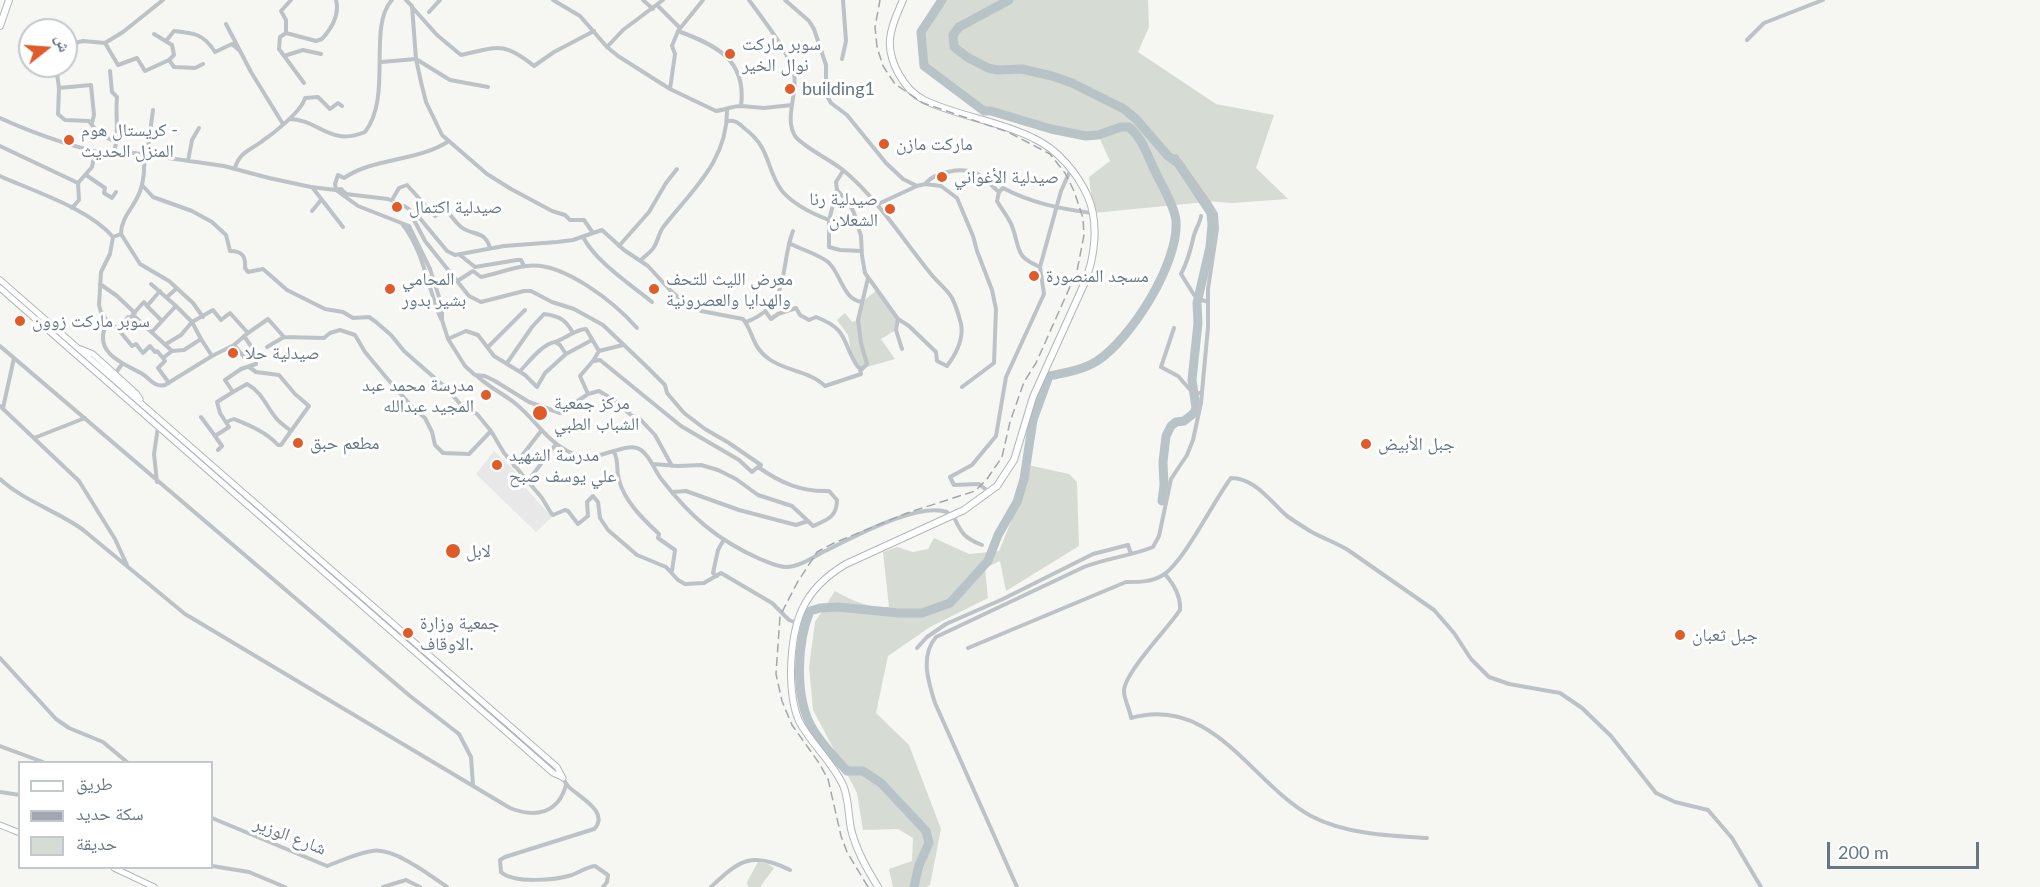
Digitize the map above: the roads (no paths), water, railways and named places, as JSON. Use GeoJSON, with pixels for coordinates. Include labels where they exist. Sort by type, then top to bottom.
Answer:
{"type":"FeatureCollection","features":[{"type":"Feature","properties":{"kind":"main road"},"geometry":{"type":"LineString","coordinates":[[0,26],[9,0]]}},
{"type":"Feature","properties":{"kind":"main road"},"geometry":{"type":"LineString","coordinates":[[878,887],[857,848],[851,827],[847,796],[842,783],[803,727],[795,709],[791,661],[792,640],[797,623],[814,590],[827,576],[846,564],[973,505],[997,486],[1014,460],[1033,397],[1091,266],[1093,248],[1093,213],[1085,191],[1071,169],[1058,155],[1031,137],[923,99],[904,83],[892,59],[890,39],[895,17],[903,0]]}},
{"type":"Feature","properties":{"kind":"street"},"geometry":{"type":"LineString","coordinates":[[78,42],[105,43],[123,32],[162,0]]}},
{"type":"Feature","properties":{"kind":"street"},"geometry":{"type":"LineString","coordinates":[[286,33],[286,20],[281,10],[291,0]]}},
{"type":"Feature","properties":{"kind":"street"},"geometry":{"type":"LineString","coordinates":[[286,33],[316,40],[322,39],[336,16],[338,9],[336,0]]}},
{"type":"Feature","properties":{"kind":"street"},"geometry":{"type":"LineString","coordinates":[[289,119],[299,119],[327,133],[343,137],[365,132],[378,104],[382,19],[392,0]]}},
{"type":"Feature","properties":{"kind":"street"},"geometry":{"type":"LineString","coordinates":[[406,0],[437,35],[461,55],[495,47],[508,48],[534,66],[554,52],[594,31]]}},
{"type":"Feature","properties":{"kind":"street"},"geometry":{"type":"LineString","coordinates":[[429,12],[441,0]]}},
{"type":"Feature","properties":{"kind":"street"},"geometry":{"type":"LineString","coordinates":[[553,0],[580,16],[607,47],[628,63],[670,89],[709,108],[716,111],[731,106],[764,108],[792,105]]}},
{"type":"Feature","properties":{"kind":"street"},"geometry":{"type":"LineString","coordinates":[[643,0],[655,7],[679,30],[714,47],[729,58],[735,65],[740,81],[741,106]]}},
{"type":"Feature","properties":{"kind":"street"},"geometry":{"type":"LineString","coordinates":[[607,47],[623,30],[663,0]]}},
{"type":"Feature","properties":{"kind":"street"},"geometry":{"type":"LineString","coordinates":[[670,89],[675,54],[672,46],[679,30],[703,0]]}},
{"type":"Feature","properties":{"kind":"street"},"geometry":{"type":"LineString","coordinates":[[749,0],[792,68],[795,84],[792,128],[798,139],[843,171],[876,205],[953,301],[961,325],[961,336],[955,356],[947,366],[937,361],[936,352],[904,321],[898,319],[868,278],[862,262],[861,237],[854,213],[837,190]]}},
{"type":"Feature","properties":{"kind":"street"},"geometry":{"type":"LineString","coordinates":[[785,0],[814,28],[826,65],[827,96],[831,103],[847,115],[903,179],[917,186]]}},
{"type":"Feature","properties":{"kind":"street"},"geometry":{"type":"LineString","coordinates":[[842,59],[846,41],[843,0]]}},
{"type":"Feature","properties":{"kind":"street"},"geometry":{"type":"LineString","coordinates":[[1747,40],[1764,23],[1823,0]]}},
{"type":"Feature","properties":{"kind":"street"},"geometry":{"type":"LineString","coordinates":[[412,6],[416,59],[429,109],[442,135],[487,174],[552,211],[565,215],[570,220],[585,220],[593,232]]}},
{"type":"Feature","properties":{"kind":"street"},"geometry":{"type":"LineString","coordinates":[[226,24],[283,124]]}},
{"type":"Feature","properties":{"kind":"street"},"geometry":{"type":"LineString","coordinates":[[166,41],[174,31],[198,33],[212,45],[215,52],[232,45],[241,51]]}},
{"type":"Feature","properties":{"kind":"street"},"geometry":{"type":"LineString","coordinates":[[286,33],[280,38],[279,45],[284,56],[304,83]]}},
{"type":"Feature","properties":{"kind":"street"},"geometry":{"type":"LineString","coordinates":[[105,43],[118,65],[137,58],[145,71],[169,60],[174,55],[172,45],[154,34]]}},
{"type":"Feature","properties":{"kind":"street"},"geometry":{"type":"LineString","coordinates":[[284,56],[303,50],[321,54]]}},
{"type":"Feature","properties":{"kind":"street"},"geometry":{"type":"LineString","coordinates":[[381,63],[416,59],[450,80],[488,87]]}},
{"type":"Feature","properties":{"kind":"street"},"geometry":{"type":"LineString","coordinates":[[169,60],[174,67],[195,69],[203,64]]}},
{"type":"Feature","properties":{"kind":"street"},"geometry":{"type":"LineString","coordinates":[[110,71],[112,92],[117,97],[116,142],[113,156]]}},
{"type":"Feature","properties":{"kind":"street"},"geometry":{"type":"LineString","coordinates":[[58,78],[58,114],[65,120],[88,121],[99,135],[116,142]]}},
{"type":"Feature","properties":{"kind":"street"},"geometry":{"type":"LineString","coordinates":[[59,88],[91,85],[94,115],[92,124]]}},
{"type":"Feature","properties":{"kind":"street"},"geometry":{"type":"LineString","coordinates":[[235,168],[248,149],[260,143],[289,119],[303,104],[305,98],[318,97],[330,109],[338,104],[342,106]]}},
{"type":"Feature","properties":{"kind":"street"},"geometry":{"type":"LineString","coordinates":[[641,260],[656,246],[662,228],[708,171],[723,142],[728,121],[727,109]]}},
{"type":"Feature","properties":{"kind":"street"},"geometry":{"type":"LineString","coordinates":[[153,110],[142,185],[123,223],[121,234],[143,267],[169,281],[193,303],[203,317]]}},
{"type":"Feature","properties":{"kind":"street"},"geometry":{"type":"LineString","coordinates":[[0,118],[43,137],[82,150],[121,157],[127,152],[235,168],[311,187],[341,189],[346,194],[392,200],[414,213],[447,251],[455,255],[490,248],[557,242],[583,237],[602,230],[619,246],[641,260],[687,305],[701,311],[740,317],[746,322],[753,342],[768,358],[813,377],[825,386],[861,374],[845,338],[834,326],[816,317],[809,320],[800,315],[796,308],[771,319],[765,311]]}},
{"type":"Feature","properties":{"kind":"street"},"geometry":{"type":"LineString","coordinates":[[728,121],[737,122],[762,146],[774,176],[783,191],[807,212],[829,220]]}},
{"type":"Feature","properties":{"kind":"street"},"geometry":{"type":"LineString","coordinates":[[188,161],[192,141],[198,128]]}},
{"type":"Feature","properties":{"kind":"street"},"geometry":{"type":"LineString","coordinates":[[449,141],[419,155],[365,167],[344,178],[339,175],[335,184],[336,190],[358,206],[409,226],[430,269],[442,306],[442,320],[448,339],[465,366],[526,413],[556,444],[581,456],[598,457],[631,447],[643,451],[681,503],[723,541],[784,567],[794,566],[912,512],[933,509],[947,512],[968,539],[982,545]]}},
{"type":"Feature","properties":{"kind":"street"},"geometry":{"type":"LineString","coordinates":[[0,146],[78,183]]}},
{"type":"Feature","properties":{"kind":"street"},"geometry":{"type":"LineString","coordinates":[[78,183],[92,167],[95,152]]}},
{"type":"Feature","properties":{"kind":"street"},"geometry":{"type":"LineString","coordinates":[[917,648],[927,637],[946,624],[1003,599],[1093,554],[1153,547],[1159,536],[1171,478],[1187,455],[1193,440],[1208,289],[1217,229],[1215,214],[1210,204],[1176,156]]}},
{"type":"Feature","properties":{"kind":"street"},"geometry":{"type":"LineString","coordinates":[[619,246],[649,212],[677,169]]}},
{"type":"Feature","properties":{"kind":"street"},"geometry":{"type":"LineString","coordinates":[[989,493],[979,484],[954,485],[951,477],[972,465],[996,436],[1006,377],[1044,294],[1040,267],[1061,191],[1071,169]]}},
{"type":"Feature","properties":{"kind":"street"},"geometry":{"type":"LineString","coordinates":[[925,184],[937,175],[965,170],[976,174],[999,192]]}},
{"type":"Feature","properties":{"kind":"street"},"geometry":{"type":"LineString","coordinates":[[843,171],[836,182],[837,190],[829,220],[829,247],[861,251]]}},
{"type":"Feature","properties":{"kind":"street"},"geometry":{"type":"LineString","coordinates":[[0,176],[72,208],[97,222],[113,237]]}},
{"type":"Feature","properties":{"kind":"street"},"geometry":{"type":"LineString","coordinates":[[86,176],[105,188],[104,193],[112,198],[116,192]]}},
{"type":"Feature","properties":{"kind":"street"},"geometry":{"type":"LineString","coordinates":[[72,208],[79,200],[78,183]]}},
{"type":"Feature","properties":{"kind":"street"},"geometry":{"type":"LineString","coordinates":[[392,200],[399,188],[407,184],[435,216],[445,209],[462,227],[479,233],[487,239],[490,248]]}},
{"type":"Feature","properties":{"kind":"street"},"geometry":{"type":"LineString","coordinates":[[876,205],[925,184],[941,186],[957,198],[992,290],[996,309],[994,363],[962,387]]}},
{"type":"Feature","properties":{"kind":"street"},"geometry":{"type":"LineString","coordinates":[[142,185],[153,197],[192,211],[222,230],[226,235],[230,251],[241,253],[244,256],[245,268],[248,272],[263,269],[287,291],[325,309],[343,312],[353,318],[369,316],[376,321],[404,351],[446,387],[462,406],[477,414],[553,515],[565,510],[578,524],[588,516],[586,509],[593,496],[598,502],[600,518],[615,538],[637,555],[672,571],[678,580],[685,584],[705,583],[721,573],[772,603],[789,620],[797,623]]}},
{"type":"Feature","properties":{"kind":"street"},"geometry":{"type":"LineString","coordinates":[[311,187],[343,226]]}},
{"type":"Feature","properties":{"kind":"street"},"geometry":{"type":"LineString","coordinates":[[1040,267],[1026,261],[1020,255],[1011,223],[998,201],[999,192],[1003,188],[1028,199],[1093,213]]}},
{"type":"Feature","properties":{"kind":"street"},"geometry":{"type":"LineString","coordinates":[[312,211],[321,200]]}},
{"type":"Feature","properties":{"kind":"street"},"geometry":{"type":"LineString","coordinates":[[414,213],[413,218],[426,241],[459,280],[469,296],[481,302],[531,291],[552,302],[574,309],[603,325],[620,339],[623,345],[632,351],[664,385],[684,413],[761,465],[752,472],[739,460],[681,426],[600,360],[593,361]]}},
{"type":"Feature","properties":{"kind":"street"},"geometry":{"type":"LineString","coordinates":[[1201,216],[1194,233],[1189,259],[1181,274],[1196,298],[1208,302]]}},
{"type":"Feature","properties":{"kind":"street"},"geometry":{"type":"LineString","coordinates":[[746,322],[765,311],[774,303],[779,294],[787,264],[788,243],[793,231]]}},
{"type":"Feature","properties":{"kind":"street"},"geometry":{"type":"LineString","coordinates":[[113,237],[121,234]]}},
{"type":"Feature","properties":{"kind":"street"},"geometry":{"type":"LineString","coordinates":[[113,237],[110,254],[101,272],[99,305],[101,312],[132,346],[136,344],[143,353],[150,346],[155,352],[157,351],[165,361],[158,368],[169,383]]}},
{"type":"Feature","properties":{"kind":"street"},"geometry":{"type":"LineString","coordinates":[[583,237],[588,248],[599,259],[652,302]]}},
{"type":"Feature","properties":{"kind":"street"},"geometry":{"type":"LineString","coordinates":[[788,243],[805,248],[825,260],[833,268],[848,294],[858,302],[862,302]]}},
{"type":"Feature","properties":{"kind":"street"},"geometry":{"type":"LineString","coordinates":[[460,255],[481,277],[524,266],[538,266],[579,278],[637,328]]}},
{"type":"Feature","properties":{"kind":"street"},"geometry":{"type":"LineString","coordinates":[[459,280],[475,269],[517,260],[521,260],[524,266]]}},
{"type":"Feature","properties":{"kind":"street"},"geometry":{"type":"LineString","coordinates":[[860,369],[865,368],[867,364],[858,320],[868,278]]}},
{"type":"Feature","properties":{"kind":"street"},"geometry":{"type":"LineString","coordinates":[[0,280],[145,407]]}},
{"type":"Feature","properties":{"kind":"street"},"geometry":{"type":"LineString","coordinates":[[100,284],[117,296],[172,351]]}},
{"type":"Feature","properties":{"kind":"street"},"geometry":{"type":"LineString","coordinates":[[151,284],[192,322],[212,356]]}},
{"type":"Feature","properties":{"kind":"street"},"geometry":{"type":"LineString","coordinates":[[0,288],[557,767],[566,785],[581,795],[596,811],[599,819],[594,829],[505,857],[500,860],[501,872],[512,879],[553,878],[574,874],[595,866],[608,875],[603,887]]}},
{"type":"Feature","properties":{"kind":"street"},"geometry":{"type":"LineString","coordinates":[[167,297],[177,288]]}},
{"type":"Feature","properties":{"kind":"street"},"geometry":{"type":"LineString","coordinates":[[147,306],[160,291]]}},
{"type":"Feature","properties":{"kind":"street"},"geometry":{"type":"LineString","coordinates":[[118,329],[144,302],[162,321]]}},
{"type":"Feature","properties":{"kind":"street"},"geometry":{"type":"LineString","coordinates":[[152,332],[177,306]]}},
{"type":"Feature","properties":{"kind":"street"},"geometry":{"type":"LineString","coordinates":[[166,344],[181,335],[192,322],[213,310],[221,320],[230,313],[255,352],[256,364],[241,369],[225,380],[233,392]]}},
{"type":"Feature","properties":{"kind":"street"},"geometry":{"type":"LineString","coordinates":[[488,347],[525,310]]}},
{"type":"Feature","properties":{"kind":"street"},"geometry":{"type":"LineString","coordinates":[[507,363],[544,314],[555,315],[564,320],[573,333]]}},
{"type":"Feature","properties":{"kind":"street"},"geometry":{"type":"LineString","coordinates":[[108,322],[103,332],[105,347],[110,354],[150,382],[160,386],[234,345],[268,319],[284,337]]}},
{"type":"Feature","properties":{"kind":"street"},"geometry":{"type":"LineString","coordinates":[[898,319],[896,330],[902,349]]}},
{"type":"Feature","properties":{"kind":"street"},"geometry":{"type":"LineString","coordinates":[[1174,328],[1161,367],[1178,376],[1198,393]]}},
{"type":"Feature","properties":{"kind":"street"},"geometry":{"type":"LineString","coordinates":[[520,371],[549,343],[581,329],[586,329],[599,351]]}},
{"type":"Feature","properties":{"kind":"street"},"geometry":{"type":"LineString","coordinates":[[267,347],[284,337],[324,338],[340,330],[355,336],[365,352],[414,409],[425,418],[435,445],[444,453],[469,454],[491,431]]}},
{"type":"Feature","properties":{"kind":"street"},"geometry":{"type":"LineString","coordinates":[[448,339],[469,331],[478,335],[494,356],[520,371],[537,387],[545,373],[566,354],[592,340]]}},
{"type":"Feature","properties":{"kind":"street"},"geometry":{"type":"LineString","coordinates":[[163,358],[172,351],[184,350],[201,339]]}},
{"type":"Feature","properties":{"kind":"street"},"geometry":{"type":"LineString","coordinates":[[555,342],[566,354]]}},
{"type":"Feature","properties":{"kind":"street"},"geometry":{"type":"LineString","coordinates":[[234,345],[245,358]]}},
{"type":"Feature","properties":{"kind":"street"},"geometry":{"type":"LineString","coordinates":[[588,394],[580,376],[584,369],[599,351],[623,345]]}},
{"type":"Feature","properties":{"kind":"street"},"geometry":{"type":"LineString","coordinates":[[0,346],[410,696],[459,734],[471,757],[473,784]]}},
{"type":"Feature","properties":{"kind":"street"},"geometry":{"type":"LineString","coordinates":[[77,347],[93,354],[136,393],[160,425]]}},
{"type":"Feature","properties":{"kind":"street"},"geometry":{"type":"LineString","coordinates":[[14,358],[1,407],[83,486],[127,566]]}},
{"type":"Feature","properties":{"kind":"street"},"geometry":{"type":"LineString","coordinates":[[115,374],[122,364]]}},
{"type":"Feature","properties":{"kind":"street"},"geometry":{"type":"LineString","coordinates":[[226,422],[234,419],[270,436],[278,445],[281,445],[309,406],[279,375],[256,372],[248,367]]}},
{"type":"Feature","properties":{"kind":"street"},"geometry":{"type":"LineString","coordinates":[[475,375],[495,381],[529,402],[560,413],[588,394],[599,391],[614,400],[632,416],[639,418],[655,435],[672,466]]}},
{"type":"Feature","properties":{"kind":"street"},"geometry":{"type":"LineString","coordinates":[[216,436],[230,427],[220,413],[217,402],[247,384],[253,387],[275,417],[291,431]]}},
{"type":"Feature","properties":{"kind":"street"},"geometry":{"type":"LineString","coordinates":[[201,417],[222,446],[218,450]]}},
{"type":"Feature","properties":{"kind":"street"},"geometry":{"type":"LineString","coordinates":[[34,438],[85,418]]}},
{"type":"Feature","properties":{"kind":"street"},"geometry":{"type":"LineString","coordinates":[[158,482],[154,454],[160,425]]}},
{"type":"Feature","properties":{"kind":"street"},"geometry":{"type":"LineString","coordinates":[[514,466],[541,431]]}},
{"type":"Feature","properties":{"kind":"street"},"geometry":{"type":"LineString","coordinates":[[528,482],[556,444]]}},
{"type":"Feature","properties":{"kind":"street"},"geometry":{"type":"LineString","coordinates":[[614,452],[618,459],[620,483],[627,497],[638,513],[660,534],[658,538],[675,550],[672,571]]}},
{"type":"Feature","properties":{"kind":"street"},"geometry":{"type":"LineString","coordinates":[[653,464],[700,465],[718,470],[736,479],[758,495],[792,506],[813,526],[831,518],[837,509],[837,500],[829,491],[820,492],[790,487],[758,467]]}},
{"type":"Feature","properties":{"kind":"street"},"geometry":{"type":"LineString","coordinates":[[968,648],[1126,582],[1143,582],[1165,574],[1179,557],[1231,478],[1238,478],[1249,482],[1287,516],[1312,532],[1348,550],[1434,610],[1471,658],[1489,677],[1509,684],[1560,693],[1582,708],[1611,736],[1656,793],[1675,802],[1708,810],[1732,838],[1761,887]]}},
{"type":"Feature","properties":{"kind":"street"},"geometry":{"type":"LineString","coordinates":[[0,479],[23,497],[76,525],[185,614],[510,808],[523,813],[536,814],[558,803],[566,785]]}},
{"type":"Feature","properties":{"kind":"street"},"geometry":{"type":"LineString","coordinates":[[673,492],[686,491],[739,510],[796,525],[808,520]]}},
{"type":"Feature","properties":{"kind":"street"},"geometry":{"type":"LineString","coordinates":[[717,576],[713,573],[718,550],[723,541]]}},
{"type":"Feature","properties":{"kind":"street"},"geometry":{"type":"LineString","coordinates":[[1017,887],[935,703],[927,672],[928,650],[936,636],[1103,559],[1130,550]]}},
{"type":"Feature","properties":{"kind":"street"},"geometry":{"type":"LineString","coordinates":[[1165,574],[1180,599],[1180,610],[1151,645],[1127,681],[1124,692],[1131,718],[1155,713],[1176,715],[1198,724],[1239,755],[1287,799],[1322,821],[1352,830],[1427,838]]}},
{"type":"Feature","properties":{"kind":"street"},"geometry":{"type":"LineString","coordinates":[[0,658],[56,719],[69,728],[103,742],[126,761]]}},
{"type":"Feature","properties":{"kind":"street"},"geometry":{"type":"LineString","coordinates":[[0,746],[40,761]]}},
{"type":"Feature","properties":{"kind":"street"},"geometry":{"type":"LineString","coordinates":[[0,792],[18,795]]}},
{"type":"Feature","properties":{"kind":"street","name":"شارع الوزير"},"geometry":{"type":"LineString","coordinates":[[213,818],[327,866],[372,850],[380,850],[410,861],[447,887]]}},
{"type":"Feature","properties":{"kind":"street"},"geometry":{"type":"LineString","coordinates":[[0,825],[18,832]]}},
{"type":"Feature","properties":{"kind":"street"},"geometry":{"type":"LineString","coordinates":[[711,887],[734,866],[748,860],[763,860],[790,870]]}},
{"type":"Feature","properties":{"kind":"street"},"geometry":{"type":"LineString","coordinates":[[213,866],[249,872],[285,887]]}},
{"type":"Feature","properties":{"kind":"street"},"geometry":{"type":"LineString","coordinates":[[118,869],[154,887]]}},
{"type":"Feature","properties":{"kind":"street"},"geometry":{"type":"LineString","coordinates":[[383,887],[406,880],[420,887]]}},
{"type":"Feature","properties":{"kind":"waterway"},"geometry":{"type":"LineString","coordinates":[[914,887],[919,865],[929,843],[926,831],[881,783],[863,771],[847,771],[818,737],[805,712],[800,683],[800,652],[810,611],[838,607],[922,613],[950,603],[988,561],[998,535],[1017,502],[1024,479],[1033,420],[1049,376],[1092,364],[1124,336],[1138,318],[1161,278],[1170,258],[1176,221],[1170,202],[1144,148],[1129,127],[1086,136],[984,111],[924,66],[921,32],[942,0]]}},
{"type":"Feature","properties":{"kind":"waterway"},"geometry":{"type":"LineString","coordinates":[[1009,0],[959,27],[953,35],[954,47],[988,68],[1022,69],[1052,76],[1072,83],[1124,109],[1136,119],[1168,156],[1178,163],[1211,213],[1210,247],[1197,303],[1198,323],[1192,380],[1196,408],[1194,413],[1184,421],[1176,422],[1171,426],[1166,436],[1162,501]]}},
{"type":"Feature","properties":{"kind":"railway"},"geometry":{"type":"LineString","coordinates":[[868,887],[847,852],[841,836],[828,779],[792,725],[782,701],[776,674],[780,616],[817,552],[907,513],[975,491],[987,479],[1002,457],[1010,422],[1024,382],[1036,363],[1077,271],[1084,235],[1083,218],[1074,191],[1065,173],[1050,154],[1008,132],[923,103],[895,84],[883,66],[877,47],[875,27],[880,0]]}},
{"type":"Feature","properties":{"kind":"place","name":"سوبر ماركت نوال الخير"},"geometry":{"type":"Point","coordinates":[730,54]}},
{"type":"Feature","properties":{"kind":"place","name":"building1"},"geometry":{"type":"Point","coordinates":[790,89]}},
{"type":"Feature","properties":{"kind":"place","name":"كريستال هوم - المنزل الحديث"},"geometry":{"type":"Point","coordinates":[69,140]}},
{"type":"Feature","properties":{"kind":"place","name":"ماركت مازن"},"geometry":{"type":"Point","coordinates":[884,144]}},
{"type":"Feature","properties":{"kind":"place","name":"صيدلية الأغواني"},"geometry":{"type":"Point","coordinates":[942,177]}},
{"type":"Feature","properties":{"kind":"place","name":"صيدلية اكتمال"},"geometry":{"type":"Point","coordinates":[397,207]}},
{"type":"Feature","properties":{"kind":"place","name":"صيدلية رنا الشعلان"},"geometry":{"type":"Point","coordinates":[890,209]}},
{"type":"Feature","properties":{"kind":"place","name":"مسجد المنصورة"},"geometry":{"type":"Point","coordinates":[1034,276]}},
{"type":"Feature","properties":{"kind":"place","name":"المحامي بشير بدور"},"geometry":{"type":"Point","coordinates":[390,289]}},
{"type":"Feature","properties":{"kind":"place","name":"معرض الليث للتحف والهدايا والعصرونية"},"geometry":{"type":"Point","coordinates":[654,289]}},
{"type":"Feature","properties":{"kind":"place","name":"سوبر ماركت زوون"},"geometry":{"type":"Point","coordinates":[20,321]}},
{"type":"Feature","properties":{"kind":"place","name":"صيدلية حلا"},"geometry":{"type":"Point","coordinates":[233,353]}},
{"type":"Feature","properties":{"kind":"place","name":"مدرسة محمد عبد المجيد عبدالله"},"geometry":{"type":"Point","coordinates":[486,395]}},
{"type":"Feature","properties":{"kind":"place","name":"مركز جمعية الشباب الطبي"},"geometry":{"type":"Point","coordinates":[540,413]}},
{"type":"Feature","properties":{"kind":"place","name":"مطعم حبق"},"geometry":{"type":"Point","coordinates":[298,443]}},
{"type":"Feature","properties":{"kind":"place","name":"جبل الأبيض"},"geometry":{"type":"Point","coordinates":[1366,444]}},
{"type":"Feature","properties":{"kind":"place","name":"مدرسة الشهيد علي يوسف صبح"},"geometry":{"type":"Point","coordinates":[497,465]}},
{"type":"Feature","properties":{"kind":"place","name":"لابل"},"geometry":{"type":"Point","coordinates":[453,551]}},
{"type":"Feature","properties":{"kind":"place","name":"جمعية وزارة الاوقاف."},"geometry":{"type":"Point","coordinates":[408,633]}},
{"type":"Feature","properties":{"kind":"place","name":"جبل ثعبان"},"geometry":{"type":"Point","coordinates":[1680,635]}}]}
